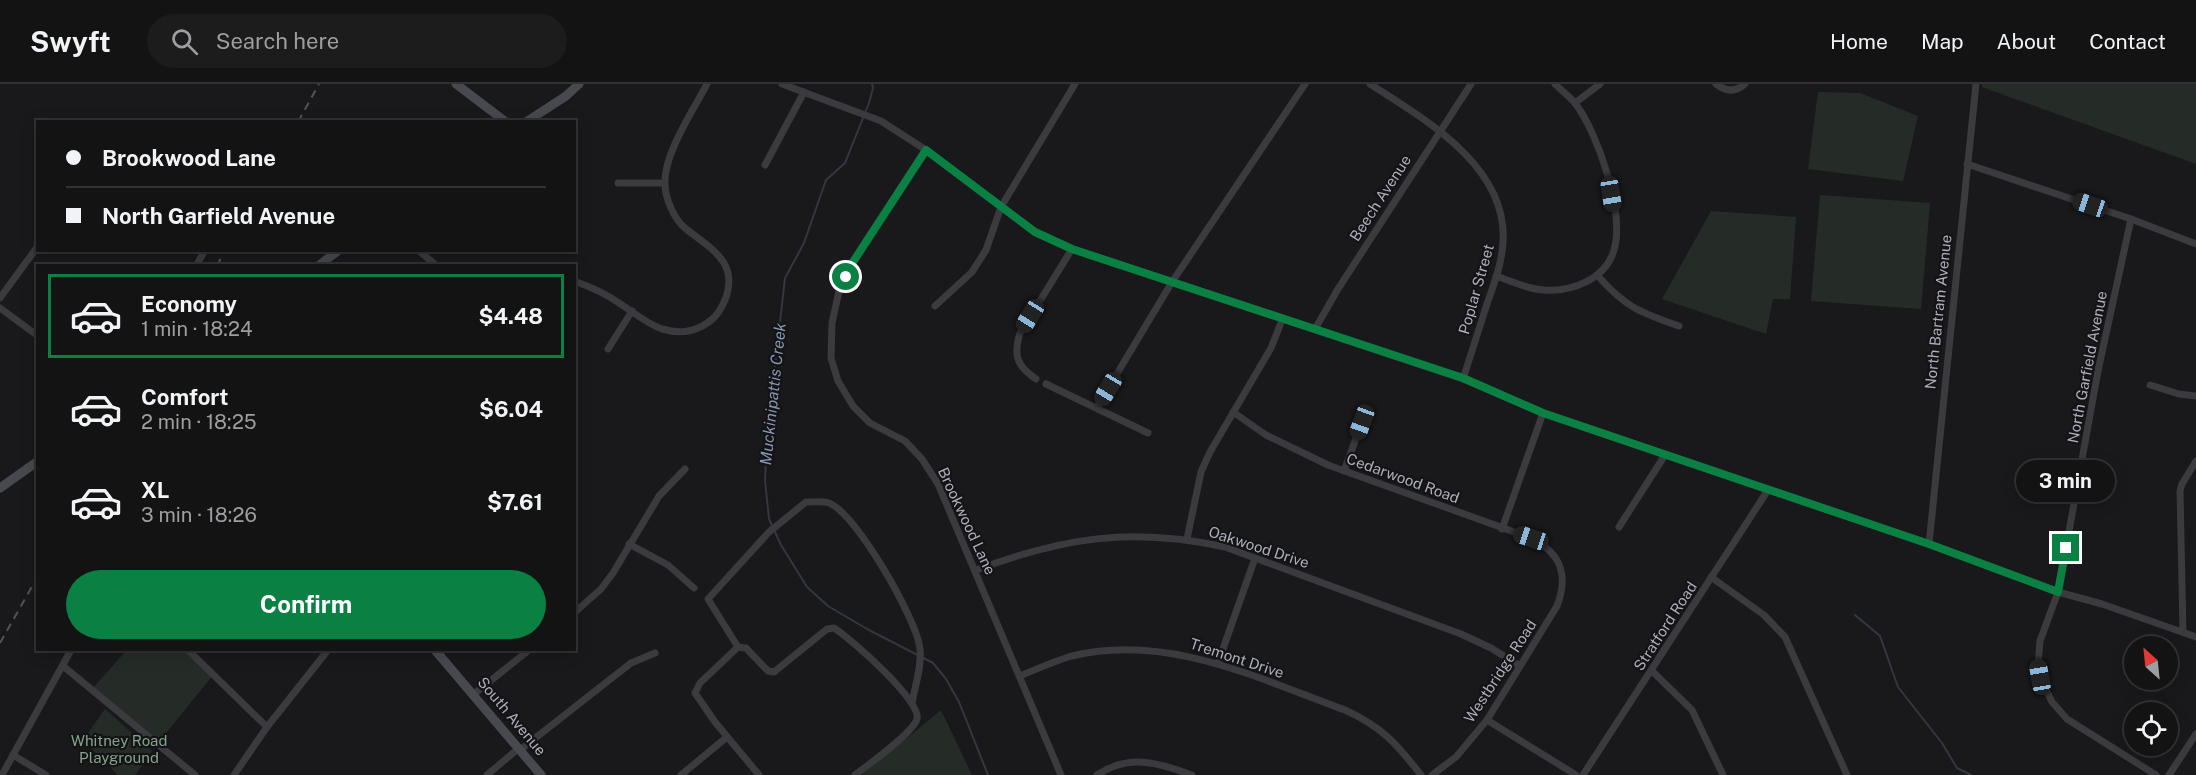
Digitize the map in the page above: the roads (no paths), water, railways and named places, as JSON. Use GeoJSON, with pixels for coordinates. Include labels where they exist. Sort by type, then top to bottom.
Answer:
{"type":"FeatureCollection","features":[{"type":"Feature","properties":{"kind":"street"},"geometry":{"type":"LineString","coordinates":[[456,84],[503,120]]}},
{"type":"Feature","properties":{"kind":"street"},"geometry":{"type":"LineString","coordinates":[[529,120],[566,96],[579,84]]}},
{"type":"Feature","properties":{"kind":"street"},"geometry":{"type":"LineString","coordinates":[[576,282],[599,290],[660,328],[677,331],[693,330],[710,323],[721,309],[729,290],[727,271],[717,252],[684,227],[670,207],[664,183],[675,143],[707,84]]}},
{"type":"Feature","properties":{"kind":"street"},"geometry":{"type":"LineString","coordinates":[[782,84],[881,121],[926,150],[1035,232],[1072,249],[1463,378],[1543,413],[1929,544],[2058,592],[2102,604],[2196,637]]}},
{"type":"Feature","properties":{"kind":"street"},"geometry":{"type":"LineString","coordinates":[[935,306],[972,272],[986,250],[1001,207],[1075,84]]}},
{"type":"Feature","properties":{"kind":"street"},"geometry":{"type":"LineString","coordinates":[[1097,407],[1172,282],[1305,84]]}},
{"type":"Feature","properties":{"kind":"street","name":"Poplar Street"},"geometry":{"type":"LineString","coordinates":[[1370,84],[1441,131],[1477,167],[1497,201],[1501,214],[1503,240],[1496,276],[1463,378]]}},
{"type":"Feature","properties":{"kind":"street","name":"Beech Avenue"},"geometry":{"type":"LineString","coordinates":[[1315,329],[1342,281],[1472,84]]}},
{"type":"Feature","properties":{"kind":"street"},"geometry":{"type":"LineString","coordinates":[[1496,276],[1543,291],[1568,289],[1598,276],[1609,263],[1615,250],[1617,226],[1609,178],[1596,143],[1575,103],[1555,84]]}},
{"type":"Feature","properties":{"kind":"street"},"geometry":{"type":"LineString","coordinates":[[1575,103],[1600,84]]}},
{"type":"Feature","properties":{"kind":"street"},"geometry":{"type":"LineString","coordinates":[[1716,84],[1727,90],[1736,90],[1745,84]]}},
{"type":"Feature","properties":{"kind":"street","name":"North Bartram Avenue"},"geometry":{"type":"LineString","coordinates":[[1929,544],[1976,84]]}},
{"type":"Feature","properties":{"kind":"street"},"geometry":{"type":"LineString","coordinates":[[765,165],[804,92]]}},
{"type":"Feature","properties":{"kind":"street","name":"Brookwood Lane"},"geometry":{"type":"LineString","coordinates":[[926,150],[853,262],[838,291],[832,324],[831,358],[838,381],[853,406],[870,423],[905,441],[922,459],[938,484],[1061,775]]}},
{"type":"Feature","properties":{"kind":"street"},"geometry":{"type":"LineString","coordinates":[[1967,164],[2131,219],[2196,244]]}},
{"type":"Feature","properties":{"kind":"street"},"geometry":{"type":"LineString","coordinates":[[618,183],[664,183]]}},
{"type":"Feature","properties":{"kind":"street","name":"North Garfield Avenue"},"geometry":{"type":"LineString","coordinates":[[2131,219],[2098,371],[2058,592],[2040,641],[2038,665],[2040,677],[2049,695],[2067,719],[2156,775]]}},
{"type":"Feature","properties":{"kind":"street"},"geometry":{"type":"LineString","coordinates":[[0,298],[36,249]]}},
{"type":"Feature","properties":{"kind":"street"},"geometry":{"type":"LineString","coordinates":[[1036,379],[1018,362],[1017,344],[1020,333],[1072,249]]}},
{"type":"Feature","properties":{"kind":"street"},"geometry":{"type":"LineString","coordinates":[[321,264],[336,252]]}},
{"type":"Feature","properties":{"kind":"street"},"geometry":{"type":"LineString","coordinates":[[420,252],[435,264]]}},
{"type":"Feature","properties":{"kind":"street"},"geometry":{"type":"LineString","coordinates":[[1598,276],[1614,294],[1631,307],[1679,326]]}},
{"type":"Feature","properties":{"kind":"street"},"geometry":{"type":"LineString","coordinates":[[0,308],[36,335]]}},
{"type":"Feature","properties":{"kind":"street"},"geometry":{"type":"LineString","coordinates":[[608,349],[632,311]]}},
{"type":"Feature","properties":{"kind":"street"},"geometry":{"type":"LineString","coordinates":[[1187,539],[1201,472],[1271,348],[1282,320]]}},
{"type":"Feature","properties":{"kind":"street"},"geometry":{"type":"LineString","coordinates":[[1046,384],[1148,433]]}},
{"type":"Feature","properties":{"kind":"street"},"geometry":{"type":"LineString","coordinates":[[2150,385],[2179,394],[2196,396]]}},
{"type":"Feature","properties":{"kind":"street","name":"Cedarwood Road"},"geometry":{"type":"LineString","coordinates":[[1233,412],[1266,435],[1344,471],[1542,543],[1555,555],[1560,566]]}},
{"type":"Feature","properties":{"kind":"street"},"geometry":{"type":"LineString","coordinates":[[1502,529],[1543,413]]}},
{"type":"Feature","properties":{"kind":"street"},"geometry":{"type":"LineString","coordinates":[[1344,471],[1362,422]]}},
{"type":"Feature","properties":{"kind":"street"},"geometry":{"type":"LineString","coordinates":[[1619,527],[1665,455]]}},
{"type":"Feature","properties":{"kind":"street"},"geometry":{"type":"LineString","coordinates":[[0,488],[36,461]]}},
{"type":"Feature","properties":{"kind":"street"},"geometry":{"type":"LineString","coordinates":[[2183,632],[2181,491],[2182,484],[2196,461]]}},
{"type":"Feature","properties":{"kind":"street"},"geometry":{"type":"LineString","coordinates":[[576,611],[601,589],[659,496],[685,469]]}},
{"type":"Feature","properties":{"kind":"street","name":"Stratford Road"},"geometry":{"type":"LineString","coordinates":[[1583,775],[1768,490]]}},
{"type":"Feature","properties":{"kind":"street"},"geometry":{"type":"LineString","coordinates":[[738,647],[708,599],[769,532],[806,502],[829,503],[850,521],[898,590],[908,611],[920,649],[912,703]]}},
{"type":"Feature","properties":{"kind":"street","name":"Oakwood Drive"},"geometry":{"type":"LineString","coordinates":[[976,570],[1042,548],[1085,539],[1136,535],[1187,539],[1225,547],[1461,634],[1491,648],[1520,666]]}},
{"type":"Feature","properties":{"kind":"street"},"geometry":{"type":"LineString","coordinates":[[629,544],[668,565],[694,588]]}},
{"type":"Feature","properties":{"kind":"street"},"geometry":{"type":"LineString","coordinates":[[1218,663],[1256,558]]}},
{"type":"Feature","properties":{"kind":"street","name":"Westbridge Road"},"geometry":{"type":"LineString","coordinates":[[1432,775],[1456,757],[1487,720],[1557,606],[1563,585],[1560,566]]}},
{"type":"Feature","properties":{"kind":"street"},"geometry":{"type":"LineString","coordinates":[[1711,578],[1773,622],[1785,637],[1847,775]]}},
{"type":"Feature","properties":{"kind":"street"},"geometry":{"type":"LineString","coordinates":[[759,775],[727,737],[695,693],[700,682],[738,647],[746,648],[768,671],[774,672],[827,629],[834,628],[872,659],[912,703],[918,715],[912,727],[855,775]]}},
{"type":"Feature","properties":{"kind":"street","name":"Tremont Drive"},"geometry":{"type":"LineString","coordinates":[[1020,676],[1070,657],[1109,650],[1174,652],[1218,663],[1365,719],[1379,728],[1399,747],[1421,775]]}},
{"type":"Feature","properties":{"kind":"street"},"geometry":{"type":"LineString","coordinates":[[2,775],[70,651]]}},
{"type":"Feature","properties":{"kind":"street"},"geometry":{"type":"LineString","coordinates":[[189,651],[267,727]]}},
{"type":"Feature","properties":{"kind":"street"},"geometry":{"type":"LineString","coordinates":[[237,774],[267,727],[327,651]]}},
{"type":"Feature","properties":{"kind":"street","name":"South Avenue"},"geometry":{"type":"LineString","coordinates":[[436,651],[541,775]]}},
{"type":"Feature","properties":{"kind":"street"},"geometry":{"type":"LineString","coordinates":[[474,694],[528,651]]}},
{"type":"Feature","properties":{"kind":"street"},"geometry":{"type":"LineString","coordinates":[[487,775],[631,663],[655,653]]}},
{"type":"Feature","properties":{"kind":"street"},"geometry":{"type":"LineString","coordinates":[[63,666],[195,775]]}},
{"type":"Feature","properties":{"kind":"street"},"geometry":{"type":"LineString","coordinates":[[1652,671],[1692,710],[1723,775]]}},
{"type":"Feature","properties":{"kind":"street"},"geometry":{"type":"LineString","coordinates":[[1487,720],[1576,775]]}},
{"type":"Feature","properties":{"kind":"street"},"geometry":{"type":"LineString","coordinates":[[2169,775],[2195,736]]}},
{"type":"Feature","properties":{"kind":"street"},"geometry":{"type":"LineString","coordinates":[[681,775],[727,737]]}},
{"type":"Feature","properties":{"kind":"street"},"geometry":{"type":"LineString","coordinates":[[13,755],[46,775]]}},
{"type":"Feature","properties":{"kind":"street"},"geometry":{"type":"LineString","coordinates":[[1097,775],[1112,766],[1142,761],[1192,775]]}},
{"type":"Feature","properties":{"kind":"waterway","name":"Muckinipattis Creek"},"geometry":{"type":"LineString","coordinates":[[872,84],[869,103],[845,163],[826,180],[804,243],[785,278],[767,436],[765,480],[769,519],[781,545],[807,587],[828,606],[933,663],[946,679],[959,702],[988,775]]}},
{"type":"Feature","properties":{"kind":"waterway"},"geometry":{"type":"LineString","coordinates":[[1855,615],[1880,636],[1898,687],[1942,743],[1957,768],[1971,775]]}},
{"type":"Feature","properties":{"kind":"railway"},"geometry":{"type":"LineString","coordinates":[[299,120],[319,84]]}},
{"type":"Feature","properties":{"kind":"railway"},"geometry":{"type":"LineString","coordinates":[[218,264],[224,252]]}},
{"type":"Feature","properties":{"kind":"railway"},"geometry":{"type":"LineString","coordinates":[[0,643],[36,580]]}},
{"type":"Feature","properties":{"kind":"park label","name":"Whitney Road Playground"},"geometry":{"type":"Point","coordinates":[119,748]}}]}
